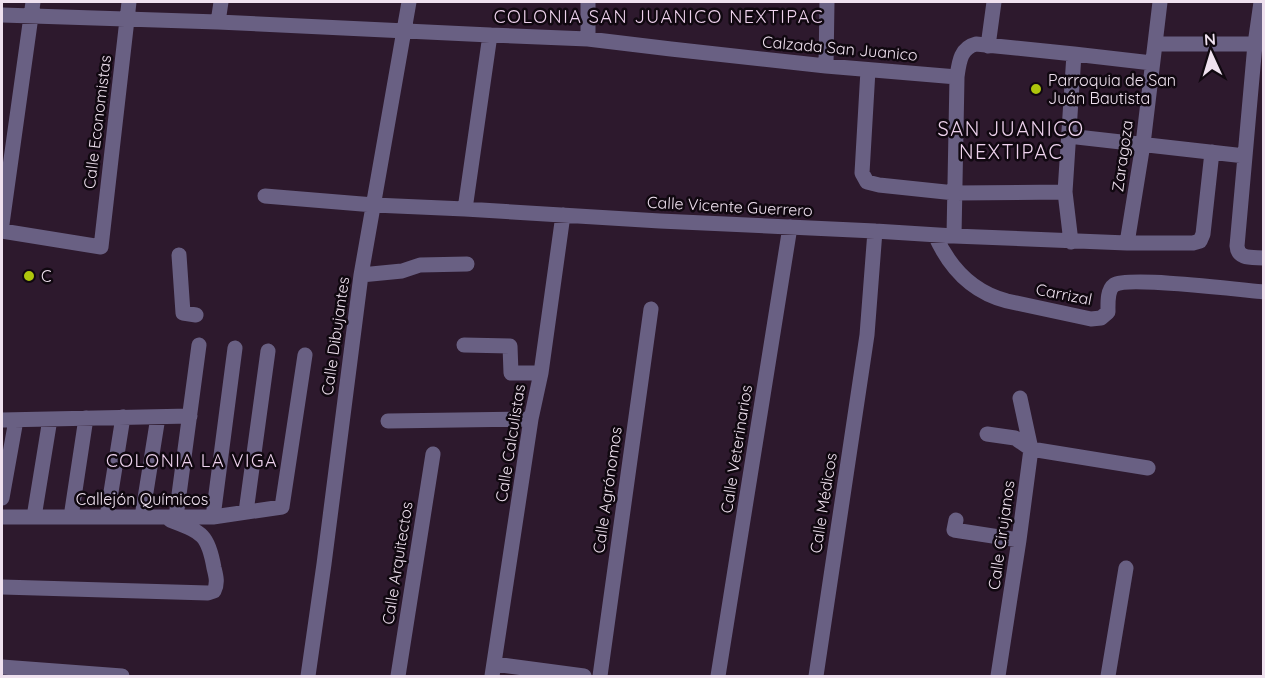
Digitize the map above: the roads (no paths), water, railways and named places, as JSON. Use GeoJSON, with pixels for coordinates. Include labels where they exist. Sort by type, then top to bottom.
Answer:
{"type":"FeatureCollection","features":[{"type":"Feature","properties":{"kind":"street","name":"Calle Economistas"},"geometry":{"type":"LineString","coordinates":[[2,231],[101,247],[129,2]]}},
{"type":"Feature","properties":{"kind":"street"},"geometry":{"type":"LineString","coordinates":[[218,22],[221,2]]}},
{"type":"Feature","properties":{"kind":"street","name":"Calle Dibujantes"},"geometry":{"type":"LineString","coordinates":[[308,676],[361,275],[409,2]]}},
{"type":"Feature","properties":{"kind":"street"},"geometry":{"type":"LineString","coordinates":[[588,2],[588,39]]}},
{"type":"Feature","properties":{"kind":"street"},"geometry":{"type":"LineString","coordinates":[[826,66],[827,2]]}},
{"type":"Feature","properties":{"kind":"street"},"geometry":{"type":"LineString","coordinates":[[988,46],[994,2]]}},
{"type":"Feature","properties":{"kind":"street","name":"Zaragoza"},"geometry":{"type":"LineString","coordinates":[[1126,243],[1143,144],[1160,2]]}},
{"type":"Feature","properties":{"kind":"street"},"geometry":{"type":"LineString","coordinates":[[1261,2],[1259,44],[1245,156],[1237,251],[1240,255],[1263,258]]}},
{"type":"Feature","properties":{"kind":"street","name":"Calzada San Juanico"},"geometry":{"type":"LineString","coordinates":[[2,15],[32,9],[127,20],[588,39],[826,66],[957,76]]}},
{"type":"Feature","properties":{"kind":"street"},"geometry":{"type":"LineString","coordinates":[[2,224],[32,9]]}},
{"type":"Feature","properties":{"kind":"street"},"geometry":{"type":"LineString","coordinates":[[465,209],[490,35]]}},
{"type":"Feature","properties":{"kind":"street"},"geometry":{"type":"LineString","coordinates":[[954,236],[957,76],[959,60],[970,46],[976,44],[1152,63]]}},
{"type":"Feature","properties":{"kind":"street"},"geometry":{"type":"LineString","coordinates":[[1155,44],[1259,44]]}},
{"type":"Feature","properties":{"kind":"street"},"geometry":{"type":"LineString","coordinates":[[1071,242],[1065,192],[1074,54]]}},
{"type":"Feature","properties":{"kind":"street"},"geometry":{"type":"LineString","coordinates":[[868,70],[862,172],[867,182],[955,193],[1065,192]]}},
{"type":"Feature","properties":{"kind":"street"},"geometry":{"type":"LineString","coordinates":[[1068,135],[1245,156]]}},
{"type":"Feature","properties":{"kind":"street","name":"Calle Vicente Guerrero"},"geometry":{"type":"LineString","coordinates":[[265,196],[374,205],[1071,242],[1193,243],[1200,241],[1203,234],[1212,152]]}},
{"type":"Feature","properties":{"kind":"street","name":"Calle Calculistas"},"geometry":{"type":"LineString","coordinates":[[493,670],[531,419],[541,373],[563,215]]}},
{"type":"Feature","properties":{"kind":"street","name":"Calle Veterinarios"},"geometry":{"type":"LineString","coordinates":[[718,676],[790,227]]}},
{"type":"Feature","properties":{"kind":"street","name":"Calle Médicos"},"geometry":{"type":"LineString","coordinates":[[816,676],[867,335],[875,231]]}},
{"type":"Feature","properties":{"kind":"street","name":"Carrizal"},"geometry":{"type":"LineString","coordinates":[[934,235],[952,267],[978,289],[1006,301],[1091,320],[1101,318],[1108,312],[1109,292],[1114,285],[1124,283],[1163,282],[1263,292]]}},
{"type":"Feature","properties":{"kind":"street"},"geometry":{"type":"LineString","coordinates":[[178,255],[183,314],[196,315]]}},
{"type":"Feature","properties":{"kind":"street"},"geometry":{"type":"LineString","coordinates":[[361,275],[402,271],[420,265],[467,264]]}},
{"type":"Feature","properties":{"kind":"street","name":"Calle Agrónomos"},"geometry":{"type":"LineString","coordinates":[[600,676],[651,309]]}},
{"type":"Feature","properties":{"kind":"street"},"geometry":{"type":"LineString","coordinates":[[2,586],[208,593],[214,591],[217,584],[212,554],[207,541],[199,532],[169,517],[190,416],[199,345]]}},
{"type":"Feature","properties":{"kind":"street"},"geometry":{"type":"LineString","coordinates":[[464,345],[510,346],[510,373],[541,373]]}},
{"type":"Feature","properties":{"kind":"street"},"geometry":{"type":"LineString","coordinates":[[213,517],[235,348]]}},
{"type":"Feature","properties":{"kind":"street"},"geometry":{"type":"LineString","coordinates":[[246,512],[268,351]]}},
{"type":"Feature","properties":{"kind":"street","name":"Callejón Químicos"},"geometry":{"type":"LineString","coordinates":[[2,517],[213,517],[282,507],[305,355]]}},
{"type":"Feature","properties":{"kind":"street","name":"Calle Cirujanos"},"geometry":{"type":"LineString","coordinates":[[998,676],[1031,449],[1020,398]]}},
{"type":"Feature","properties":{"kind":"street"},"geometry":{"type":"LineString","coordinates":[[2,498],[9,420],[190,416]]}},
{"type":"Feature","properties":{"kind":"street"},"geometry":{"type":"LineString","coordinates":[[107,517],[123,417]]}},
{"type":"Feature","properties":{"kind":"street"},"geometry":{"type":"LineString","coordinates":[[142,517],[158,417]]}},
{"type":"Feature","properties":{"kind":"street"},"geometry":{"type":"LineString","coordinates":[[70,517],[86,418]]}},
{"type":"Feature","properties":{"kind":"street"},"geometry":{"type":"LineString","coordinates":[[34,517],[50,419]]}},
{"type":"Feature","properties":{"kind":"street"},"geometry":{"type":"LineString","coordinates":[[388,421],[531,419]]}},
{"type":"Feature","properties":{"kind":"street"},"geometry":{"type":"LineString","coordinates":[[987,434],[1015,438],[1031,449],[1148,468]]}},
{"type":"Feature","properties":{"kind":"street","name":"Calle Arquitectos"},"geometry":{"type":"LineString","coordinates":[[398,676],[433,454]]}},
{"type":"Feature","properties":{"kind":"street"},"geometry":{"type":"LineString","coordinates":[[956,520],[954,530],[1019,540]]}},
{"type":"Feature","properties":{"kind":"street"},"geometry":{"type":"LineString","coordinates":[[1108,676],[1126,568]]}},
{"type":"Feature","properties":{"kind":"street"},"geometry":{"type":"LineString","coordinates":[[2,667],[122,676]]}},
{"type":"Feature","properties":{"kind":"street"},"geometry":{"type":"LineString","coordinates":[[493,670],[584,676]]}},
{"type":"Feature","properties":{"kind":"place","name":"Parroquia de San Juán Bautista"},"geometry":{"type":"Point","coordinates":[1036,89]}},
{"type":"Feature","properties":{"kind":"place","name":"C"},"geometry":{"type":"Point","coordinates":[29,276]}},
{"type":"Feature","properties":{"kind":"district","name":"COLONIA SAN JUANICO NEXTIPAC"},"geometry":{"type":"Point","coordinates":[659,17]}},
{"type":"Feature","properties":{"kind":"district","name":"SAN JUANICO NEXTIPAC"},"geometry":{"type":"Point","coordinates":[1011,140]}},
{"type":"Feature","properties":{"kind":"district","name":"COLONIA LA VIGA"},"geometry":{"type":"Point","coordinates":[192,461]}}]}
